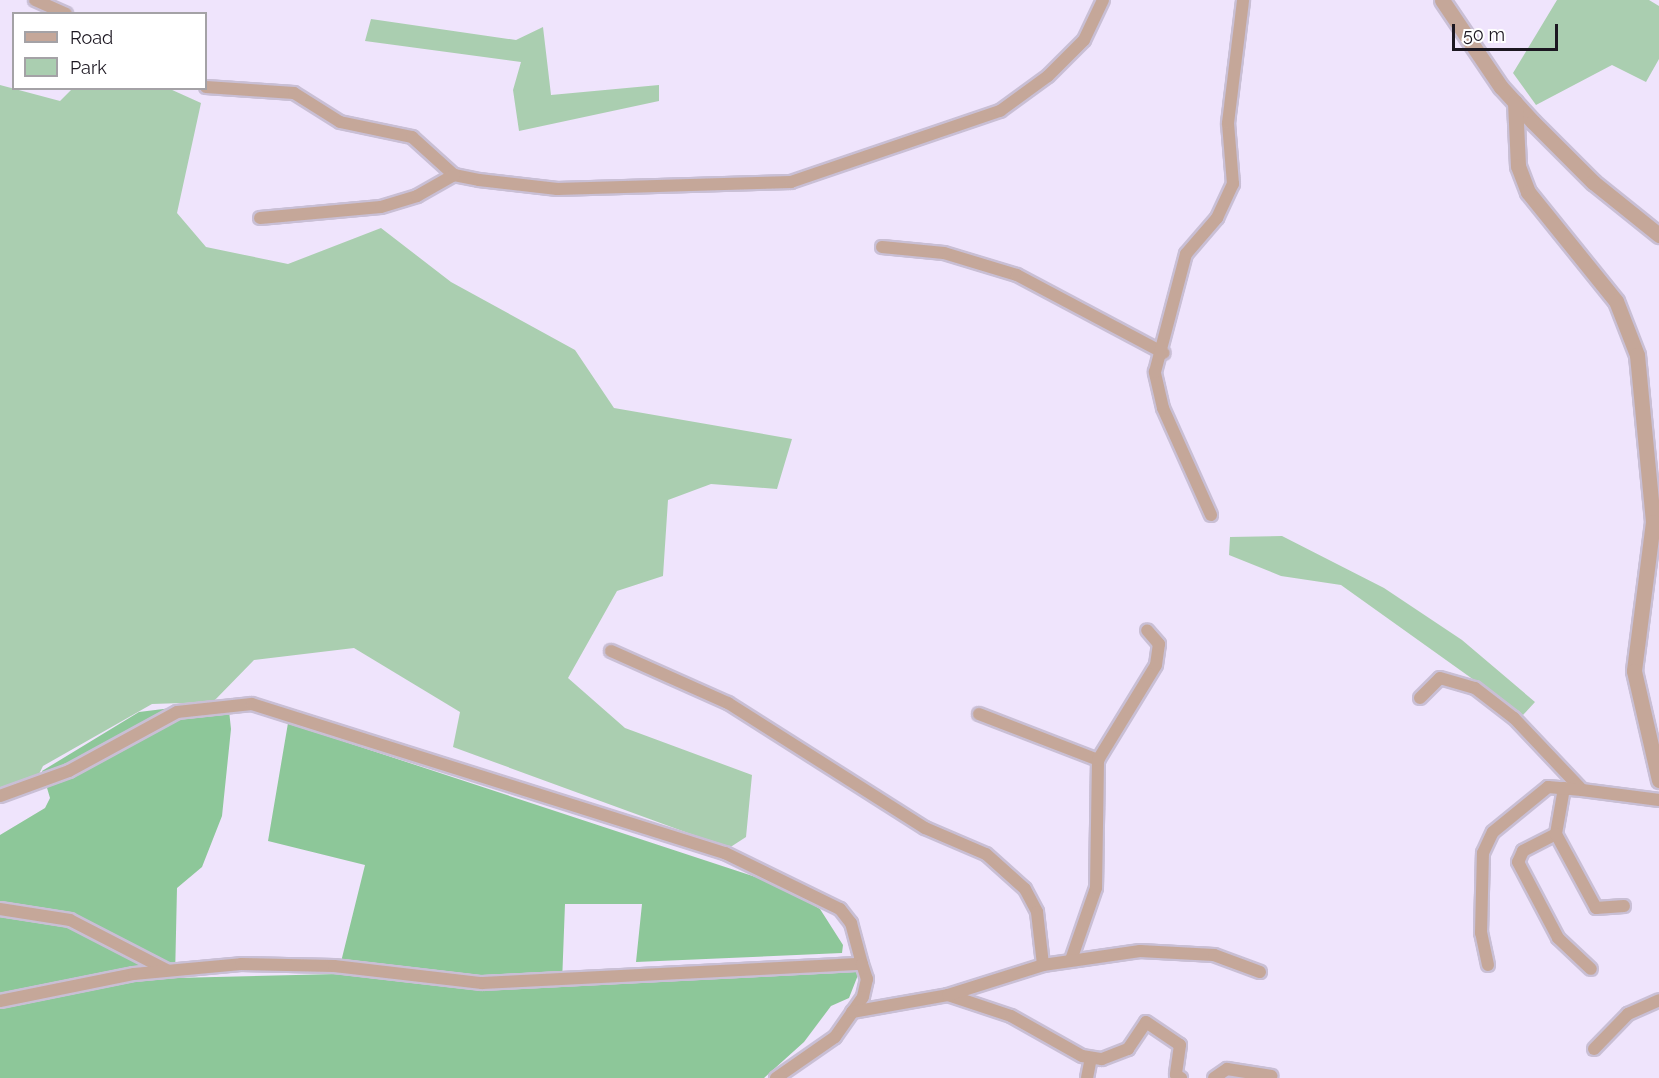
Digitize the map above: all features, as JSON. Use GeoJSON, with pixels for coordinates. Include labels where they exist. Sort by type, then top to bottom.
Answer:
{"type":"FeatureCollection","features":[{"type":"Feature","properties":{"kind":"street"},"geometry":{"type":"LineString","coordinates":[[34,0],[61,12]]}},
{"type":"Feature","properties":{"kind":"street"},"geometry":{"type":"LineString","coordinates":[[207,87],[294,93],[340,122],[412,137],[454,175],[557,189],[757,184],[821,174],[1000,111],[1048,76],[1084,39],[1103,0]]}},
{"type":"Feature","properties":{"kind":"street"},"geometry":{"type":"LineString","coordinates":[[1211,515],[1163,408],[1155,372],[1164,353],[1186,254],[1217,218],[1233,184],[1228,123],[1243,0]]}},
{"type":"Feature","properties":{"kind":"street"},"geometry":{"type":"LineString","coordinates":[[1442,0],[1515,102],[1593,182],[1659,235]]}},
{"type":"Feature","properties":{"kind":"street"},"geometry":{"type":"LineString","coordinates":[[1515,102],[1518,166],[1528,192],[1616,301],[1637,355],[1653,522],[1634,671],[1659,780]]}},
{"type":"Feature","properties":{"kind":"street"},"geometry":{"type":"LineString","coordinates":[[260,218],[381,207],[417,196],[454,175]]}},
{"type":"Feature","properties":{"kind":"street"},"geometry":{"type":"LineString","coordinates":[[882,247],[944,253],[1017,275],[1164,353]]}},
{"type":"Feature","properties":{"kind":"street"},"geometry":{"type":"LineString","coordinates":[[1071,960],[1096,888],[1098,760],[1156,665],[1159,644],[1146,630]]}},
{"type":"Feature","properties":{"kind":"street"},"geometry":{"type":"LineString","coordinates":[[611,651],[728,703],[925,828],[986,854],[1025,889],[1037,912],[1043,965]]}},
{"type":"Feature","properties":{"kind":"street"},"geometry":{"type":"LineString","coordinates":[[1420,698],[1440,678],[1475,688],[1514,718],[1582,790]]}},
{"type":"Feature","properties":{"kind":"street"},"geometry":{"type":"LineString","coordinates":[[0,796],[58,775],[177,712],[252,704],[725,853],[840,909],[851,923],[867,979],[852,1012],[835,1037],[776,1078]]}},
{"type":"Feature","properties":{"kind":"street"},"geometry":{"type":"LineString","coordinates":[[979,714],[1098,760]]}},
{"type":"Feature","properties":{"kind":"street"},"geometry":{"type":"LineString","coordinates":[[1488,965],[1481,933],[1483,853],[1493,832],[1515,809],[1548,787],[1659,801]]}},
{"type":"Feature","properties":{"kind":"street"},"geometry":{"type":"LineString","coordinates":[[1564,788],[1556,834],[1596,908],[1624,906]]}},
{"type":"Feature","properties":{"kind":"street"},"geometry":{"type":"LineString","coordinates":[[1556,834],[1523,850],[1518,862],[1558,938],[1590,969]]}},
{"type":"Feature","properties":{"kind":"street"},"geometry":{"type":"LineString","coordinates":[[0,909],[70,920],[167,969]]}},
{"type":"Feature","properties":{"kind":"street"},"geometry":{"type":"LineString","coordinates":[[852,1012],[948,995],[1043,965],[1071,960],[1190,952],[1260,972]]}},
{"type":"Feature","properties":{"kind":"street"},"geometry":{"type":"LineString","coordinates":[[0,1001],[167,969],[334,966],[482,983],[862,964]]}},
{"type":"Feature","properties":{"kind":"street"},"geometry":{"type":"LineString","coordinates":[[948,995],[1011,1016],[1058,1047],[1091,1058],[1128,1049],[1146,1022],[1180,1045],[1176,1075],[1181,1078]]}},
{"type":"Feature","properties":{"kind":"street"},"geometry":{"type":"LineString","coordinates":[[1594,1050],[1628,1014],[1659,1000]]}},
{"type":"Feature","properties":{"kind":"street"},"geometry":{"type":"LineString","coordinates":[[1087,1078],[1091,1058]]}},
{"type":"Feature","properties":{"kind":"street"},"geometry":{"type":"LineString","coordinates":[[1214,1078],[1227,1070],[1271,1076]]}},
{"type":"Feature","properties":{"kind":"green space"},"geometry":{"type":"Polygon","coordinates":[[[1557,0],[1649,0],[1659,6],[1659,59],[1646,82],[1612,65],[1536,105],[1513,73],[1557,0]]]}},
{"type":"Feature","properties":{"kind":"green space"},"geometry":{"type":"Polygon","coordinates":[[[371,19],[516,40],[543,27],[551,95],[659,85],[659,101],[519,131],[513,90],[521,62],[365,41],[371,19]]]}},
{"type":"Feature","properties":{"kind":"green space"},"geometry":{"type":"Polygon","coordinates":[[[0,85],[60,101],[71,90],[172,90],[201,103],[177,213],[206,247],[288,264],[381,228],[451,282],[575,350],[614,408],[792,439],[777,489],[711,484],[668,500],[663,576],[617,591],[568,678],[625,728],[752,775],[746,837],[729,848],[453,747],[460,712],[354,648],[254,660],[213,702],[152,704],[43,766],[36,780],[0,790],[0,85]]]}},
{"type":"Feature","properties":{"kind":"green space"},"geometry":{"type":"Polygon","coordinates":[[[1282,536],[1384,588],[1462,640],[1535,702],[1523,715],[1341,585],[1281,576],[1229,555],[1230,537],[1282,536]]]}},
{"type":"Feature","properties":{"kind":"green space"},"geometry":{"type":"Polygon","coordinates":[[[228,701],[231,729],[222,816],[202,867],[177,888],[175,978],[338,974],[365,865],[268,841],[288,723],[783,886],[820,909],[843,945],[842,953],[636,962],[642,904],[565,904],[562,983],[825,972],[854,963],[858,975],[849,998],[831,1006],[804,1042],[764,1078],[0,1078],[0,835],[45,808],[50,798],[42,771],[139,712],[228,701]]]}}]}
